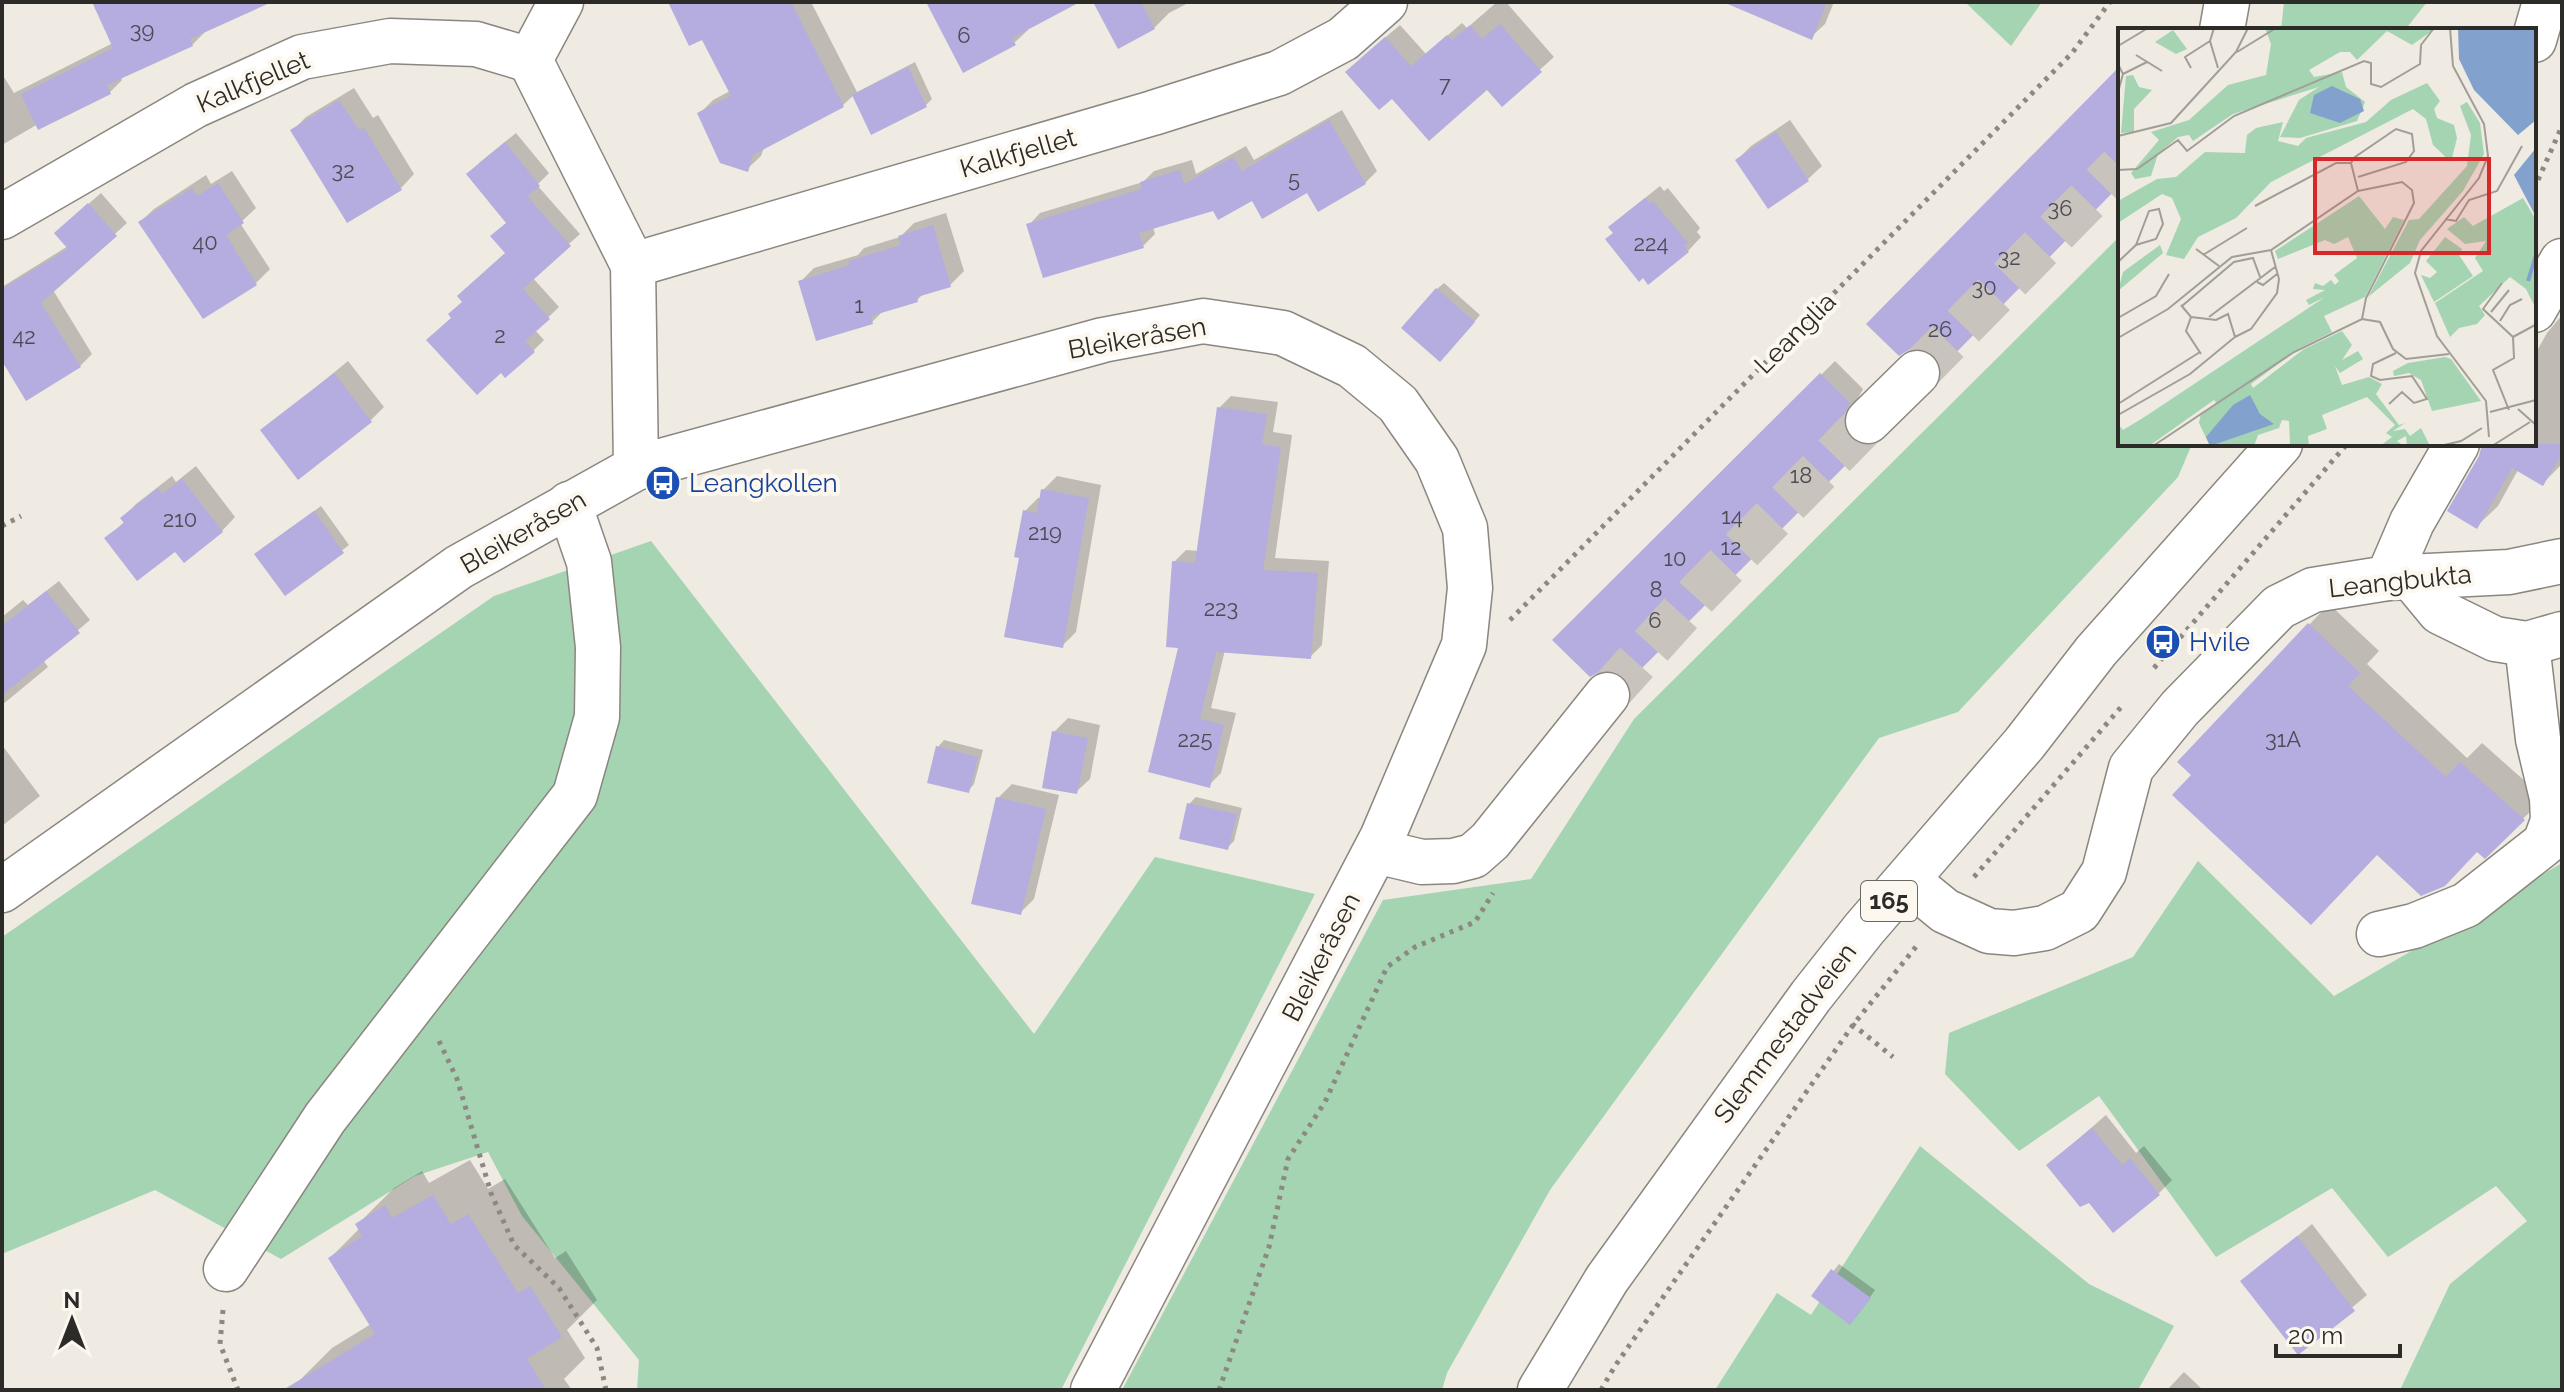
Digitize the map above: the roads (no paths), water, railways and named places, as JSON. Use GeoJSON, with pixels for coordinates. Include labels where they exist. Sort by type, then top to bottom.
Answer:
{"type":"FeatureCollection","features":[{"type":"Feature","properties":{"kind":"street"},"geometry":{"type":"LineString","coordinates":[[561,2],[530,60],[633,265],[636,468]]}},
{"type":"Feature","properties":{"kind":"street","name":"Kalkfjellet"},"geometry":{"type":"LineString","coordinates":[[633,265],[1107,127],[1279,73],[1343,39],[1385,2]]}},
{"type":"Feature","properties":{"kind":"street"},"geometry":{"type":"LineString","coordinates":[[2222,28],[2227,2]]}},
{"type":"Feature","properties":{"kind":"street"},"geometry":{"type":"LineString","coordinates":[[2536,33],[2545,2]]}},
{"type":"Feature","properties":{"kind":"street","name":"Kalkfjellet"},"geometry":{"type":"LineString","coordinates":[[2,217],[196,105],[302,57],[390,41],[476,44],[530,60]]}},
{"type":"Feature","properties":{"kind":"street"},"geometry":{"type":"LineString","coordinates":[[2536,306],[2562,261]]}},
{"type":"Feature","properties":{"kind":"street","name":"Bleikeråsen"},"geometry":{"type":"LineString","coordinates":[[2,890],[459,567],[636,468],[1103,340],[1203,321],[1283,333],[1352,366],[1398,404],[1437,460],[1465,528],[1470,588],[1464,645],[1376,851],[1093,1390]]}},
{"type":"Feature","properties":{"kind":"street"},"geometry":{"type":"LineString","coordinates":[[1868,421],[1917,373]]}},
{"type":"Feature","properties":{"kind":"street","name":"Slemmestadveien"},"geometry":{"type":"LineString","coordinates":[[1540,1390],[1607,1279],[1811,996],[2024,744],[2096,651],[2278,446]]}},
{"type":"Feature","properties":{"kind":"street"},"geometry":{"type":"LineString","coordinates":[[2379,934],[2414,926],[2466,905],[2545,843],[2553,821],[2552,798],[2538,739],[2544,639],[2495,639],[2440,612],[2399,578],[2412,522],[2456,446]]}},
{"type":"Feature","properties":{"kind":"street"},"geometry":{"type":"LineString","coordinates":[[226,1269],[325,1118],[575,795],[597,717],[598,647],[589,562],[569,504]]}},
{"type":"Feature","properties":{"kind":"street","name":"Leangbukta"},"geometry":{"type":"LineString","coordinates":[[1907,880],[1945,911],[1989,931],[2014,933],[2045,928],[2079,911],[2104,872],[2131,768],[2180,708],[2279,607],[2313,590],[2399,578],[2509,572],[2562,561]]}},
{"type":"Feature","properties":{"kind":"street"},"geometry":{"type":"LineString","coordinates":[[1376,851],[1422,862],[1453,861],[1473,856],[1490,841],[1607,695]]}},
{"type":"Feature","properties":{"kind":"tunnel"},"geometry":{"type":"LineString","coordinates":[[1917,373],[2118,169]]}},
{"type":"Feature","properties":{"kind":"tunnel"},"geometry":{"type":"LineString","coordinates":[[1607,695],[1700,592],[1868,421]]}},
{"type":"Feature","properties":{"kind":"place","name":"Leangkollen"},"geometry":{"type":"Point","coordinates":[663,483]}},
{"type":"Feature","properties":{"kind":"place","name":"Hvile"},"geometry":{"type":"Point","coordinates":[2163,642]}}]}
